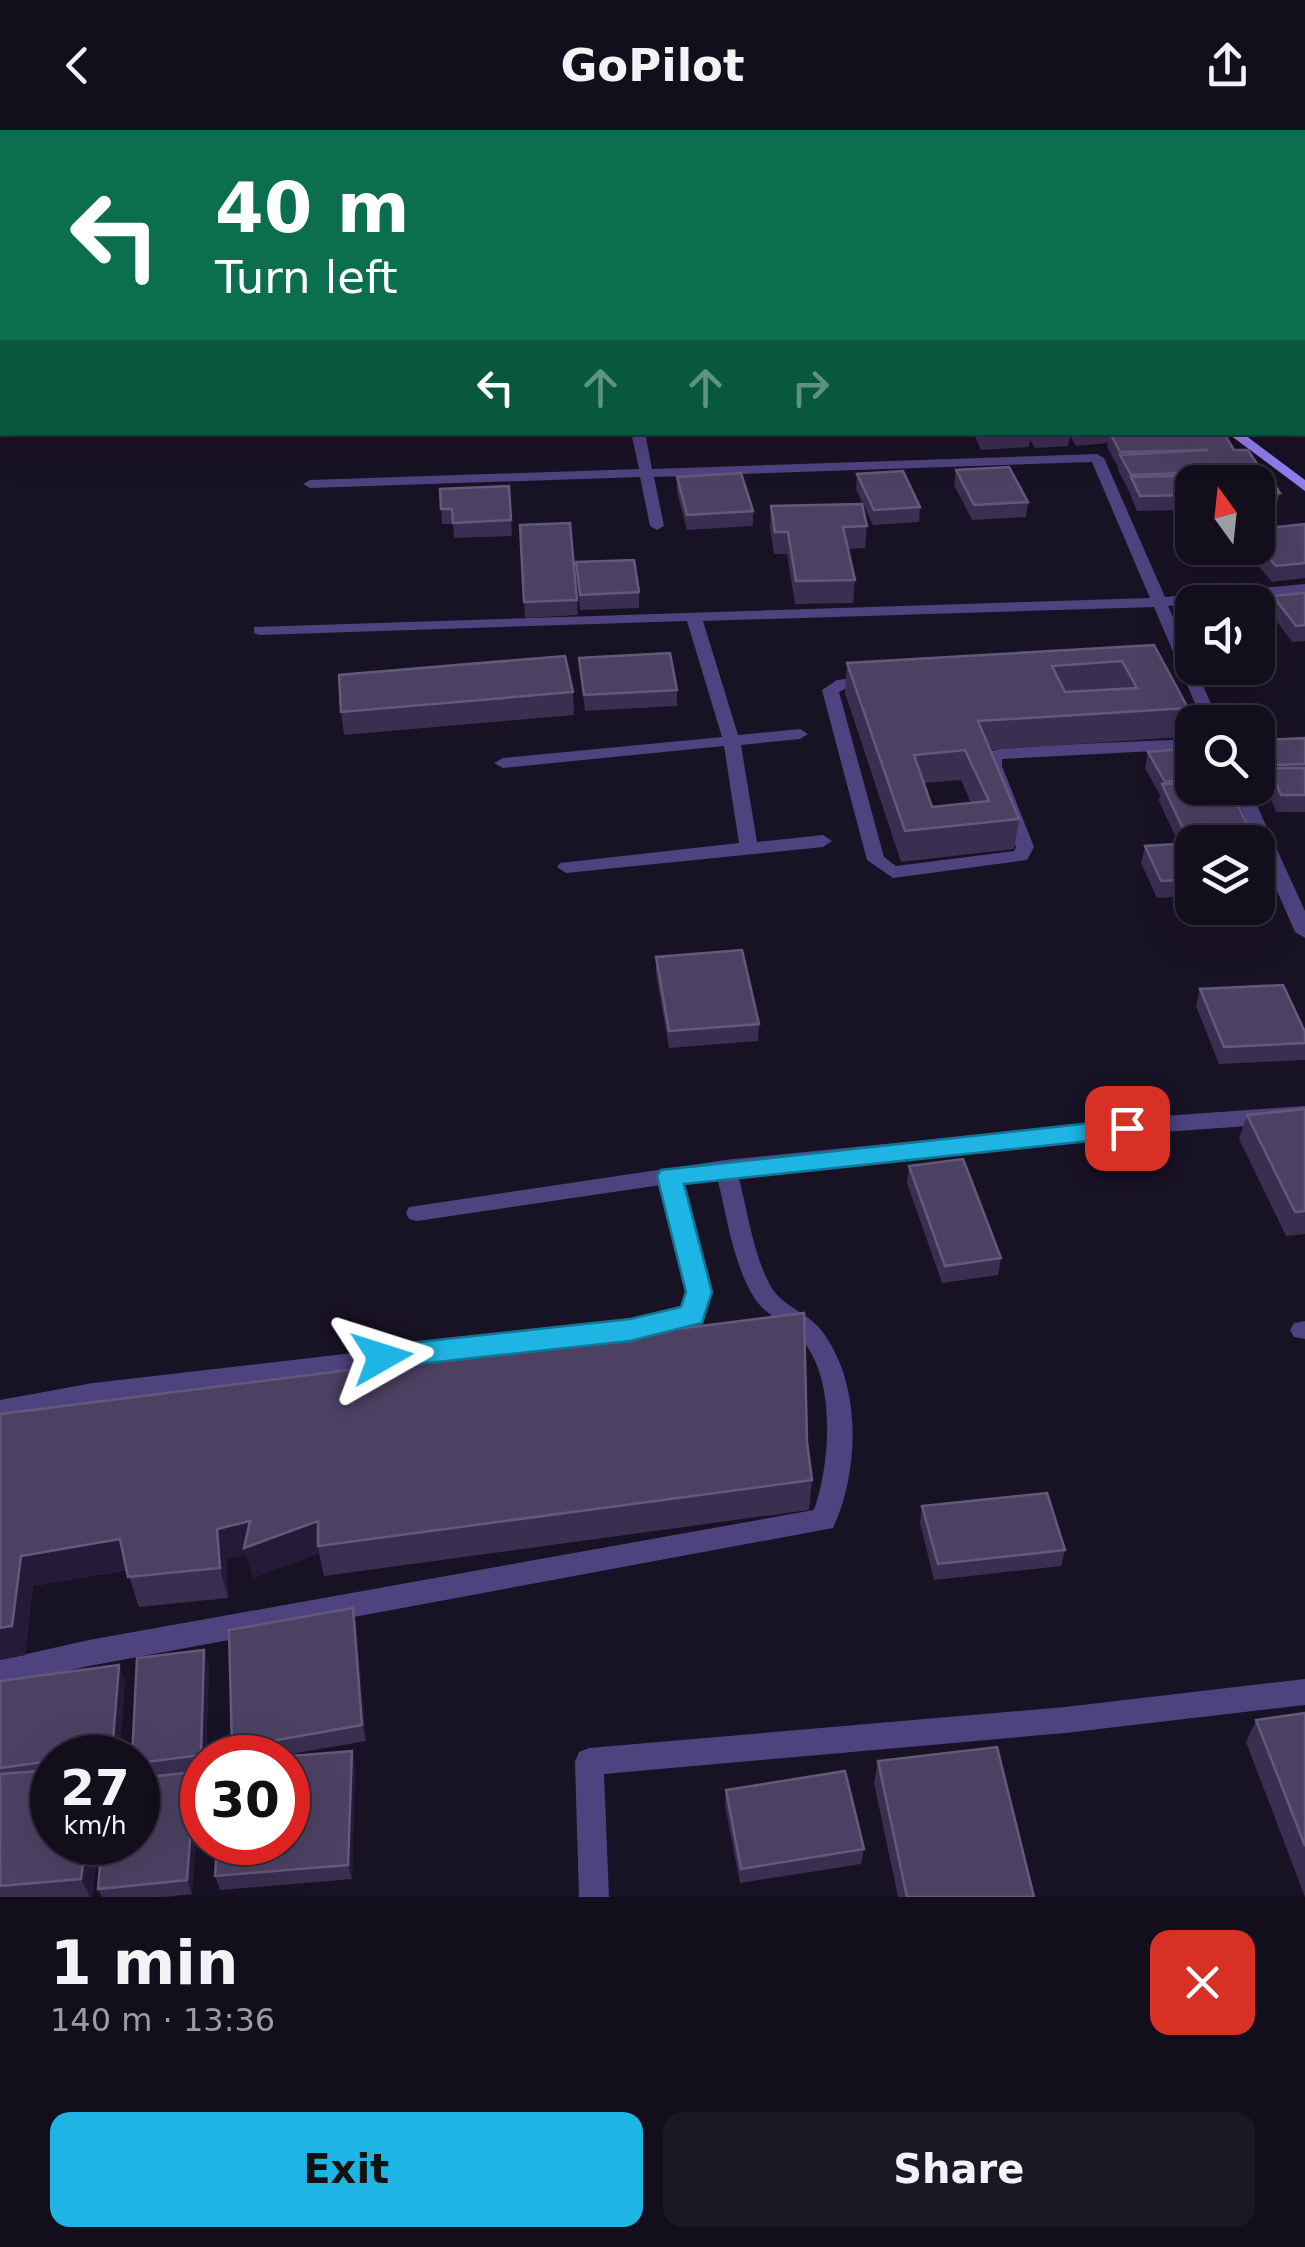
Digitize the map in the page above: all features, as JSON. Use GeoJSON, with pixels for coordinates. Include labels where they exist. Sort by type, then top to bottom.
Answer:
{"type":"FeatureCollection","features":[{"type":"Feature","properties":{"kind":"street"},"geometry":{"type":"LineString","coordinates":[[639,435],[657,526]]}},
{"type":"Feature","properties":{"kind":"street"},"geometry":{"type":"LineString","coordinates":[[1236,435],[1305,487]]}},
{"type":"Feature","properties":{"kind":"street"},"geometry":{"type":"LineString","coordinates":[[310,484],[1098,458],[1158,602],[1178,663],[1202,705]]}},
{"type":"Feature","properties":{"kind":"street"},"geometry":{"type":"LineString","coordinates":[[260,630],[1158,602],[1305,589]]}},
{"type":"Feature","properties":{"kind":"street"},"geometry":{"type":"LineString","coordinates":[[694,618],[732,742],[750,848]]}},
{"type":"Feature","properties":{"kind":"street"},"geometry":{"type":"LineString","coordinates":[[883,680],[843,683],[830,690],[876,860],[894,872],[1021,856],[1025,847],[993,766],[994,756],[1175,738]]}},
{"type":"Feature","properties":{"kind":"street"},"geometry":{"type":"LineString","coordinates":[[503,763],[800,734]]}},
{"type":"Feature","properties":{"kind":"street"},"geometry":{"type":"LineString","coordinates":[[1248,805],[1305,932]]}},
{"type":"Feature","properties":{"kind":"street"},"geometry":{"type":"LineString","coordinates":[[566,867],[823,842]]}},
{"type":"Feature","properties":{"kind":"street"},"geometry":{"type":"LineString","coordinates":[[417,1213],[725,1168],[1164,1124],[1305,1114]]}},
{"type":"Feature","properties":{"kind":"street"},"geometry":{"type":"LineString","coordinates":[[0,1673],[90,1653],[824,1520],[836,1473],[838,1400],[816,1340],[768,1302],[752,1264],[725,1168]]}},
{"type":"Feature","properties":{"kind":"street"},"geometry":{"type":"LineString","coordinates":[[0,1410],[151,1385],[630,1330],[692,1316],[699,1292],[670,1176]]}},
{"type":"Feature","properties":{"kind":"street"},"geometry":{"type":"LineString","coordinates":[[594,1897],[589,1762],[1066,1720],[1305,1692]]}},
{"type":"Feature","properties":{"kind":"building"},"geometry":{"type":"Polygon","coordinates":[[[1111,435],[1225,435],[1234,450],[1248,450],[1258,465],[1175,465],[1175,473],[1131,475],[1120,455],[1208,450],[1120,452],[1111,435]]]}},
{"type":"Feature","properties":{"kind":"building"},"geometry":{"type":"Polygon","coordinates":[[[1009,467],[1028,502],[974,505],[956,470],[1009,467]]]}},
{"type":"Feature","properties":{"kind":"building"},"geometry":{"type":"Polygon","coordinates":[[[903,471],[920,507],[874,510],[857,474],[903,471]]]}},
{"type":"Feature","properties":{"kind":"building"},"geometry":{"type":"Polygon","coordinates":[[[741,473],[753,511],[687,515],[677,477],[741,473]]]}},
{"type":"Feature","properties":{"kind":"building"},"geometry":{"type":"Polygon","coordinates":[[[1175,476],[1175,495],[1140,496],[1131,477],[1175,476]]]}},
{"type":"Feature","properties":{"kind":"building"},"geometry":{"type":"Polygon","coordinates":[[[509,486],[511,520],[453,523],[452,509],[441,509],[440,489],[509,486]]]}},
{"type":"Feature","properties":{"kind":"building"},"geometry":{"type":"Polygon","coordinates":[[[862,504],[867,526],[843,527],[855,580],[796,581],[788,532],[775,532],[771,506],[862,504]]]}},
{"type":"Feature","properties":{"kind":"building"},"geometry":{"type":"Polygon","coordinates":[[[570,523],[577,600],[524,602],[520,525],[570,523]]]}},
{"type":"Feature","properties":{"kind":"building"},"geometry":{"type":"Polygon","coordinates":[[[1305,524],[1305,563],[1275,565],[1275,527],[1305,524]]]}},
{"type":"Feature","properties":{"kind":"building"},"geometry":{"type":"Polygon","coordinates":[[[634,560],[639,592],[580,595],[576,562],[634,560]]]}},
{"type":"Feature","properties":{"kind":"building"},"geometry":{"type":"Polygon","coordinates":[[[1305,593],[1305,625],[1296,626],[1275,596],[1305,593]]]}},
{"type":"Feature","properties":{"kind":"building"},"geometry":{"type":"Polygon","coordinates":[[[1154,645],[1186,705],[978,721],[1019,819],[905,831],[847,663],[1154,645]],[[1122,661],[1052,666],[1065,692],[1137,688],[1122,661]],[[965,750],[914,755],[932,807],[989,801],[965,750]]]}},
{"type":"Feature","properties":{"kind":"building"},"geometry":{"type":"Polygon","coordinates":[[[670,653],[677,690],[584,695],[579,658],[670,653]]]}},
{"type":"Feature","properties":{"kind":"building"},"geometry":{"type":"Polygon","coordinates":[[[565,656],[573,692],[341,712],[339,675],[565,656]]]}},
{"type":"Feature","properties":{"kind":"building"},"geometry":{"type":"Polygon","coordinates":[[[1305,738],[1305,764],[1276,765],[1275,739],[1305,738]]]}},
{"type":"Feature","properties":{"kind":"building"},"geometry":{"type":"Polygon","coordinates":[[[1175,750],[1175,781],[1165,782],[1148,752],[1175,750]]]}},
{"type":"Feature","properties":{"kind":"building"},"geometry":{"type":"Polygon","coordinates":[[[1275,768],[1305,768],[1305,795],[1281,795],[1275,768]]]}},
{"type":"Feature","properties":{"kind":"building"},"geometry":{"type":"Polygon","coordinates":[[[1162,784],[1175,784],[1175,805],[1238,805],[1248,825],[1181,825],[1162,784]]]}},
{"type":"Feature","properties":{"kind":"building"},"geometry":{"type":"Polygon","coordinates":[[[1175,844],[1175,880],[1161,881],[1145,846],[1175,844]]]}},
{"type":"Feature","properties":{"kind":"building"},"geometry":{"type":"Polygon","coordinates":[[[742,950],[759,1024],[669,1031],[656,957],[742,950]]]}},
{"type":"Feature","properties":{"kind":"building"},"geometry":{"type":"Polygon","coordinates":[[[1283,985],[1305,1032],[1305,1043],[1224,1047],[1200,989],[1283,985]]]}},
{"type":"Feature","properties":{"kind":"building"},"geometry":{"type":"Polygon","coordinates":[[[1305,1109],[1305,1211],[1295,1212],[1247,1115],[1305,1109]]]}},
{"type":"Feature","properties":{"kind":"building"},"geometry":{"type":"Polygon","coordinates":[[[963,1159],[1001,1258],[945,1266],[909,1166],[963,1159]]]}},
{"type":"Feature","properties":{"kind":"building"},"geometry":{"type":"Polygon","coordinates":[[[804,1313],[807,1442],[812,1480],[318,1546],[318,1521],[244,1548],[250,1521],[217,1529],[220,1568],[128,1577],[120,1539],[21,1556],[12,1626],[0,1628],[0,1414],[804,1313]]]}},
{"type":"Feature","properties":{"kind":"building"},"geometry":{"type":"Polygon","coordinates":[[[1047,1493],[1065,1550],[938,1564],[922,1506],[1047,1493]]]}},
{"type":"Feature","properties":{"kind":"building"},"geometry":{"type":"Polygon","coordinates":[[[353,1608],[362,1725],[305,1735],[232,1735],[229,1630],[353,1608]]]}},
{"type":"Feature","properties":{"kind":"building"},"geometry":{"type":"Polygon","coordinates":[[[204,1650],[202,1735],[180,1735],[180,1758],[160,1760],[160,1735],[133,1735],[137,1658],[204,1650]]]}},
{"type":"Feature","properties":{"kind":"building"},"geometry":{"type":"Polygon","coordinates":[[[119,1665],[113,1735],[30,1735],[30,1764],[0,1768],[0,1681],[119,1665]]]}},
{"type":"Feature","properties":{"kind":"building"},"geometry":{"type":"Polygon","coordinates":[[[1305,1713],[1305,1846],[1256,1720],[1305,1713]]]}},
{"type":"Feature","properties":{"kind":"building"},"geometry":{"type":"Polygon","coordinates":[[[997,1747],[1034,1897],[907,1897],[878,1761],[997,1747]]]}},
{"type":"Feature","properties":{"kind":"building"},"geometry":{"type":"Polygon","coordinates":[[[352,1751],[348,1865],[215,1876],[216,1865],[310,1865],[310,1754],[352,1751]]]}},
{"type":"Feature","properties":{"kind":"building"},"geometry":{"type":"Polygon","coordinates":[[[845,1771],[864,1849],[741,1869],[726,1790],[845,1771]]]}},
{"type":"Feature","properties":{"kind":"building"},"geometry":{"type":"Polygon","coordinates":[[[30,1772],[30,1865],[83,1865],[81,1879],[0,1886],[0,1774],[30,1772]]]}},
{"type":"Feature","properties":{"kind":"building"},"geometry":{"type":"Polygon","coordinates":[[[180,1774],[180,1865],[188,1865],[187,1880],[98,1889],[100,1865],[160,1865],[160,1776],[180,1774]]]}},
{"type":"Feature","properties":{"kind":"route"},"geometry":{"type":"LineString","coordinates":[[382,1357],[630,1330],[692,1316],[699,1292],[670,1176],[1127,1128]]}}]}
